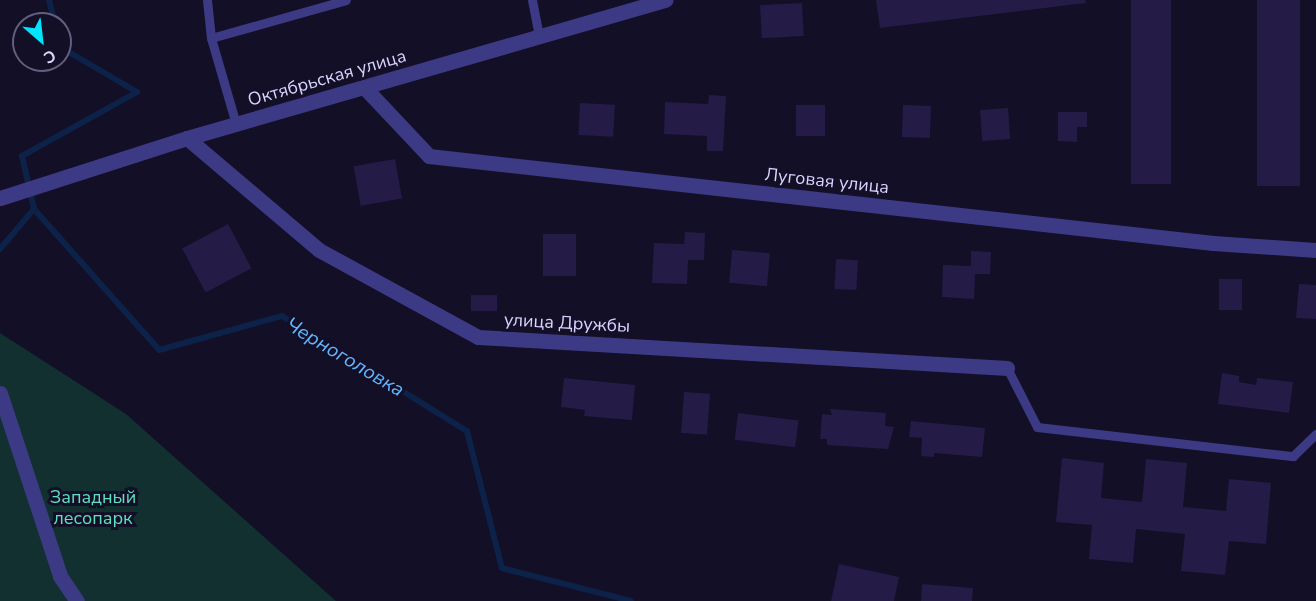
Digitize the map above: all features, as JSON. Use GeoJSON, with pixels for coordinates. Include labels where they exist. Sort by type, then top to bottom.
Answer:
{"type":"FeatureCollection","features":[{"type":"Feature","properties":{"kind":"street","name":"Октябрьская улица"},"geometry":{"type":"LineString","coordinates":[[0,198],[187,138],[539,37],[647,3],[666,0]]}},
{"type":"Feature","properties":{"kind":"street","name":"Луговая улица"},"geometry":{"type":"LineString","coordinates":[[364,87],[429,156],[1213,243],[1316,250]]}},
{"type":"Feature","properties":{"kind":"street","name":"улица Дружбы"},"geometry":{"type":"LineString","coordinates":[[187,138],[319,250],[478,337],[1007,368]]}},
{"type":"Feature","properties":{"kind":"street"},"geometry":{"type":"LineString","coordinates":[[0,393],[60,576],[77,601]]}},
{"type":"Feature","properties":{"kind":"lane"},"geometry":{"type":"LineString","coordinates":[[207,0],[211,38],[236,124]]}},
{"type":"Feature","properties":{"kind":"lane"},"geometry":{"type":"LineString","coordinates":[[211,38],[346,0]]}},
{"type":"Feature","properties":{"kind":"lane"},"geometry":{"type":"LineString","coordinates":[[532,0],[539,37]]}},
{"type":"Feature","properties":{"kind":"lane"},"geometry":{"type":"LineString","coordinates":[[1007,368],[1037,427],[1293,456],[1316,434]]}},
{"type":"Feature","properties":{"kind":"green space","name":"Западный лесопарк"},"geometry":{"type":"Polygon","coordinates":[[[0,333],[126,414],[336,601],[0,601],[0,333]]]}},
{"type":"Feature","properties":{"kind":"building"},"geometry":{"type":"Polygon","coordinates":[[[876,0],[1085,0],[1086,3],[880,28],[876,0]]]}},
{"type":"Feature","properties":{"kind":"building"},"geometry":{"type":"Polygon","coordinates":[[[1131,0],[1171,0],[1171,184],[1131,184],[1131,0]]]}},
{"type":"Feature","properties":{"kind":"building"},"geometry":{"type":"Polygon","coordinates":[[[1257,0],[1300,0],[1300,186],[1257,186],[1257,0]]]}},
{"type":"Feature","properties":{"kind":"building"},"geometry":{"type":"Polygon","coordinates":[[[802,3],[804,36],[762,38],[760,5],[802,3]]]}},
{"type":"Feature","properties":{"kind":"building"},"geometry":{"type":"Polygon","coordinates":[[[709,95],[726,96],[723,151],[707,151],[707,136],[664,134],[665,102],[708,104],[709,95]]]}},
{"type":"Feature","properties":{"kind":"building"},"geometry":{"type":"Polygon","coordinates":[[[580,103],[615,105],[613,137],[578,135],[580,103]]]}},
{"type":"Feature","properties":{"kind":"building"},"geometry":{"type":"Polygon","coordinates":[[[796,105],[825,105],[825,136],[796,136],[796,105]]]}},
{"type":"Feature","properties":{"kind":"building"},"geometry":{"type":"Polygon","coordinates":[[[903,105],[931,106],[930,138],[902,137],[903,105]]]}},
{"type":"Feature","properties":{"kind":"building"},"geometry":{"type":"Polygon","coordinates":[[[1008,108],[1010,139],[982,141],[980,110],[1008,108]]]}},
{"type":"Feature","properties":{"kind":"building"},"geometry":{"type":"Polygon","coordinates":[[[1058,112],[1087,112],[1087,127],[1077,127],[1077,142],[1058,141],[1058,112]]]}},
{"type":"Feature","properties":{"kind":"building"},"geometry":{"type":"Polygon","coordinates":[[[395,159],[402,198],[361,206],[354,166],[395,159]]]}},
{"type":"Feature","properties":{"kind":"building"},"geometry":{"type":"Polygon","coordinates":[[[228,224],[251,268],[206,293],[182,248],[228,224]]]}},
{"type":"Feature","properties":{"kind":"building"},"geometry":{"type":"Polygon","coordinates":[[[685,232],[705,233],[704,260],[688,260],[687,284],[652,283],[654,243],[684,244],[685,232]]]}},
{"type":"Feature","properties":{"kind":"building"},"geometry":{"type":"Polygon","coordinates":[[[543,234],[576,234],[576,276],[543,276],[543,234]]]}},
{"type":"Feature","properties":{"kind":"building"},"geometry":{"type":"Polygon","coordinates":[[[732,250],[770,253],[767,286],[729,283],[732,250]]]}},
{"type":"Feature","properties":{"kind":"building"},"geometry":{"type":"Polygon","coordinates":[[[971,251],[991,252],[990,274],[975,274],[974,299],[942,297],[943,265],[971,266],[971,251]]]}},
{"type":"Feature","properties":{"kind":"building"},"geometry":{"type":"Polygon","coordinates":[[[836,259],[858,260],[856,290],[834,289],[836,259]]]}},
{"type":"Feature","properties":{"kind":"building"},"geometry":{"type":"Polygon","coordinates":[[[1219,279],[1242,279],[1242,310],[1219,310],[1219,279]]]}},
{"type":"Feature","properties":{"kind":"building"},"geometry":{"type":"Polygon","coordinates":[[[1299,284],[1316,285],[1316,319],[1296,318],[1299,284]]]}},
{"type":"Feature","properties":{"kind":"building"},"geometry":{"type":"Polygon","coordinates":[[[471,295],[497,295],[497,311],[471,311],[471,295]]]}},
{"type":"Feature","properties":{"kind":"building"},"geometry":{"type":"Polygon","coordinates":[[[1222,373],[1239,376],[1239,382],[1256,385],[1257,378],[1293,382],[1289,413],[1218,404],[1222,373]]]}},
{"type":"Feature","properties":{"kind":"building"},"geometry":{"type":"Polygon","coordinates":[[[564,378],[635,385],[632,420],[584,416],[585,410],[561,407],[564,378]]]}},
{"type":"Feature","properties":{"kind":"building"},"geometry":{"type":"Polygon","coordinates":[[[684,392],[710,394],[707,435],[681,433],[684,392]]]}},
{"type":"Feature","properties":{"kind":"building"},"geometry":{"type":"Polygon","coordinates":[[[830,409],[886,413],[885,426],[894,427],[888,449],[827,445],[827,439],[820,439],[822,414],[832,415],[830,409]]]}},
{"type":"Feature","properties":{"kind":"building"},"geometry":{"type":"Polygon","coordinates":[[[738,413],[799,420],[795,447],[735,440],[738,413]]]}},
{"type":"Feature","properties":{"kind":"building"},"geometry":{"type":"Polygon","coordinates":[[[911,421],[985,428],[982,457],[934,453],[934,457],[921,456],[922,438],[909,437],[911,421]]]}},
{"type":"Feature","properties":{"kind":"building"},"geometry":{"type":"Polygon","coordinates":[[[1062,458],[1104,463],[1101,498],[1142,502],[1146,459],[1187,463],[1183,507],[1226,511],[1229,479],[1271,483],[1266,544],[1229,541],[1225,575],[1181,571],[1185,534],[1136,529],[1133,563],[1089,559],[1092,525],[1056,522],[1062,458]]]}},
{"type":"Feature","properties":{"kind":"building"},"geometry":{"type":"Polygon","coordinates":[[[839,564],[899,577],[894,601],[831,601],[839,564]]]}},
{"type":"Feature","properties":{"kind":"building"},"geometry":{"type":"Polygon","coordinates":[[[922,584],[973,588],[972,601],[921,601],[922,584]]]}},
{"type":"Feature","properties":{"kind":"waterway","name":"Черноголовка"},"geometry":{"type":"LineString","coordinates":[[49,0],[52,12]]}},
{"type":"Feature","properties":{"kind":"waterway","name":"Черноголовка"},"geometry":{"type":"LineString","coordinates":[[72,54],[137,92],[22,156],[34,209],[159,350],[282,316],[467,431],[502,568],[631,601]]}},
{"type":"Feature","properties":{"kind":"waterway"},"geometry":{"type":"LineString","coordinates":[[0,249],[34,209]]}}]}
